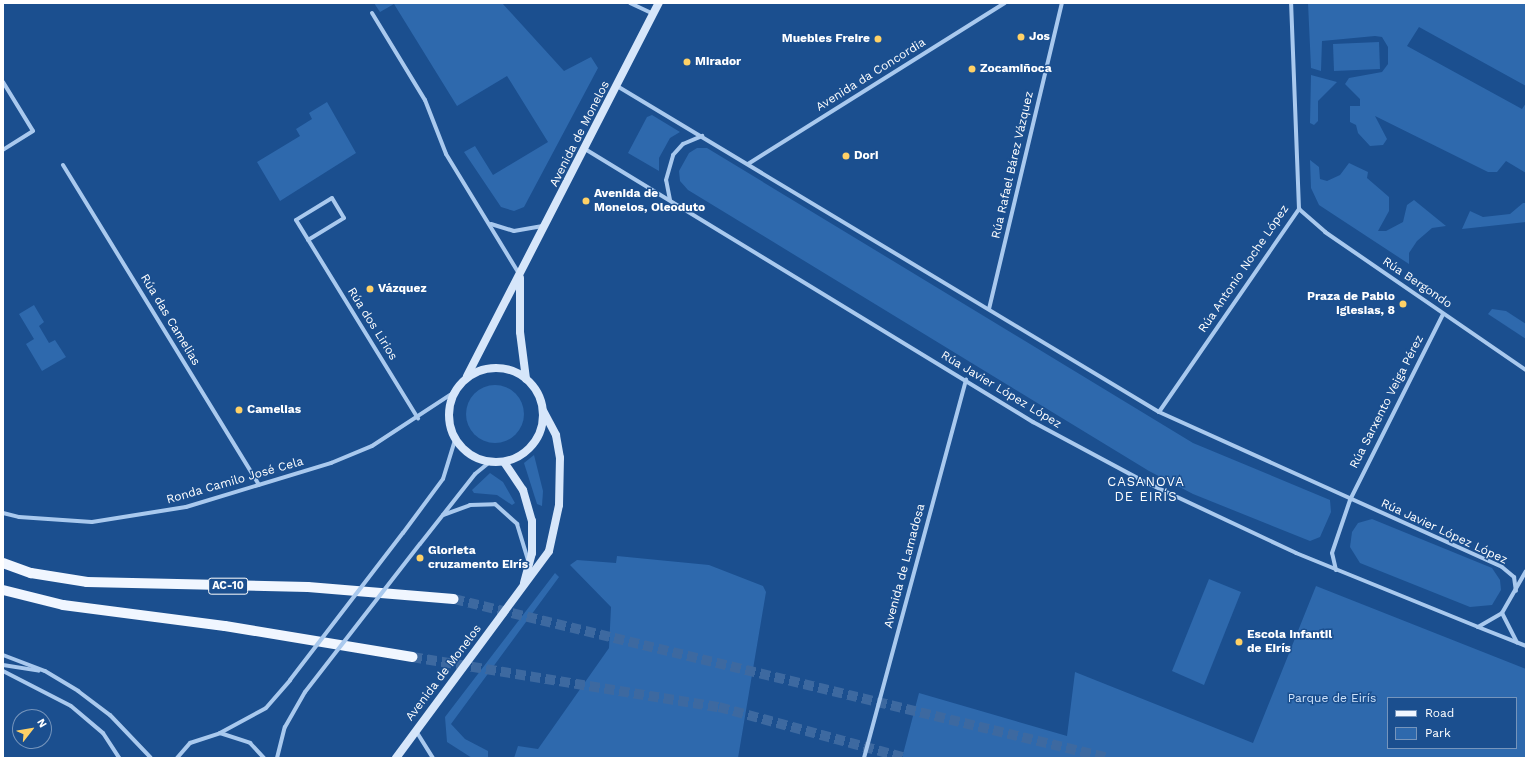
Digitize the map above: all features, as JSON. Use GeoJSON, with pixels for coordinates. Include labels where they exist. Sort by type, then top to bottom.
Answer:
{"type":"FeatureCollection","features":[{"type":"Feature","properties":{"kind":"main road","name":"AC-10"},"geometry":{"type":"LineString","coordinates":[[3,563],[31,573],[87,582],[308,587],[454,599]]}},
{"type":"Feature","properties":{"kind":"main road"},"geometry":{"type":"LineString","coordinates":[[3,590],[63,605],[225,626],[412,657]]}},
{"type":"Feature","properties":{"kind":"street"},"geometry":{"type":"LineString","coordinates":[[630,3],[654,14]]}},
{"type":"Feature","properties":{"kind":"street","name":"Avenida de Monelos"},"geometry":{"type":"LineString","coordinates":[[467,376],[547,225],[659,3]]}},
{"type":"Feature","properties":{"kind":"street","name":"Avenida da Concordia"},"geometry":{"type":"LineString","coordinates":[[748,164],[1005,3]]}},
{"type":"Feature","properties":{"kind":"street","name":"Rúa Rafael Bárez Vázquez"},"geometry":{"type":"LineString","coordinates":[[989,309],[1062,3]]}},
{"type":"Feature","properties":{"kind":"street","name":"Rúa Antonio Noche López"},"geometry":{"type":"LineString","coordinates":[[1159,412],[1299,209],[1291,3]]}},
{"type":"Feature","properties":{"kind":"street"},"geometry":{"type":"LineString","coordinates":[[372,13],[425,100],[446,154],[491,224],[520,275]]}},
{"type":"Feature","properties":{"kind":"street"},"geometry":{"type":"LineString","coordinates":[[3,82],[33,130],[3,150]]}},
{"type":"Feature","properties":{"kind":"street","name":"Rúa Javier López López"},"geometry":{"type":"LineString","coordinates":[[617,86],[1159,412],[1350,500],[1502,566],[1514,577],[1516,591]]}},
{"type":"Feature","properties":{"kind":"street"},"geometry":{"type":"LineString","coordinates":[[670,200],[666,180],[673,155],[683,144],[702,136]]}},
{"type":"Feature","properties":{"kind":"street","name":"Rúa Javier López López"},"geometry":{"type":"LineString","coordinates":[[585,149],[1033,422],[1141,480],[1336,570],[1526,646]]}},
{"type":"Feature","properties":{"kind":"street","name":"Rúa das Camelias"},"geometry":{"type":"LineString","coordinates":[[63,165],[259,485]]}},
{"type":"Feature","properties":{"kind":"street","name":"Rúa dos Lirios"},"geometry":{"type":"LineString","coordinates":[[308,240],[344,218],[332,198],[296,220],[308,240],[418,418]]}},
{"type":"Feature","properties":{"kind":"street","name":"Rúa Bergondo"},"geometry":{"type":"LineString","coordinates":[[1299,209],[1325,232],[1526,370]]}},
{"type":"Feature","properties":{"kind":"street"},"geometry":{"type":"LineString","coordinates":[[491,224],[514,231],[547,225]]}},
{"type":"Feature","properties":{"kind":"street","name":"Avenida de Monelos"},"geometry":{"type":"LineString","coordinates":[[520,275],[520,332],[526,379]]}},
{"type":"Feature","properties":{"kind":"street","name":"Rúa Sarxento Veiga Pérez"},"geometry":{"type":"LineString","coordinates":[[1350,500],[1444,314]]}},
{"type":"Feature","properties":{"kind":"street"},"geometry":{"type":"LineString","coordinates":[[503,368],[526,379],[541,399],[543,412],[539,434],[533,444],[504,462],[490,462],[476,458],[455,440],[448,416],[453,393],[467,376],[484,369],[503,368]]}},
{"type":"Feature","properties":{"kind":"street","name":"Avenida de Lamadosa"},"geometry":{"type":"LineString","coordinates":[[864,758],[966,380]]}},
{"type":"Feature","properties":{"kind":"street","name":"Ronda Camilo José Cela"},"geometry":{"type":"LineString","coordinates":[[3,513],[19,517],[92,522],[134,517],[186,507],[259,485],[372,446],[418,418],[453,393]]}},
{"type":"Feature","properties":{"kind":"street","name":"Avenida de Monelos"},"geometry":{"type":"LineString","coordinates":[[396,758],[549,551],[559,505],[560,458],[556,435],[543,412]]}},
{"type":"Feature","properties":{"kind":"street"},"geometry":{"type":"LineString","coordinates":[[177,758],[190,744],[220,733],[266,708],[290,680],[443,479],[455,440]]}},
{"type":"Feature","properties":{"kind":"street"},"geometry":{"type":"LineString","coordinates":[[277,758],[285,727],[305,692],[443,515],[482,467],[490,462]]}},
{"type":"Feature","properties":{"kind":"street","name":"Avenida de Monelos"},"geometry":{"type":"LineString","coordinates":[[504,462],[528,505],[533,539],[529,568],[512,602]]}},
{"type":"Feature","properties":{"kind":"street"},"geometry":{"type":"LineString","coordinates":[[1336,570],[1332,553],[1350,500]]}},
{"type":"Feature","properties":{"kind":"street"},"geometry":{"type":"LineString","coordinates":[[443,515],[470,504],[495,504],[517,524],[529,568]]}},
{"type":"Feature","properties":{"kind":"street"},"geometry":{"type":"LineString","coordinates":[[1478,627],[1502,613],[1516,591],[1526,571]]}},
{"type":"Feature","properties":{"kind":"street"},"geometry":{"type":"LineString","coordinates":[[1502,613],[1518,643]]}},
{"type":"Feature","properties":{"kind":"street"},"geometry":{"type":"LineString","coordinates":[[3,655],[45,671],[110,715],[151,758]]}},
{"type":"Feature","properties":{"kind":"street"},"geometry":{"type":"LineString","coordinates":[[3,665],[45,671]]}},
{"type":"Feature","properties":{"kind":"street"},"geometry":{"type":"LineString","coordinates":[[3,671],[71,706],[103,733],[119,758]]}},
{"type":"Feature","properties":{"kind":"street"},"geometry":{"type":"LineString","coordinates":[[416,730],[432,758]]}},
{"type":"Feature","properties":{"kind":"street"},"geometry":{"type":"LineString","coordinates":[[220,733],[250,742],[264,758]]}},
{"type":"Feature","properties":{"kind":"green space"},"geometry":{"type":"Polygon","coordinates":[[[374,3],[502,3],[564,71],[591,57],[598,68],[524,207],[514,211],[501,207],[464,152],[475,146],[493,175],[548,142],[507,76],[457,106],[394,4],[380,12],[374,3]]]}},
{"type":"Feature","properties":{"kind":"green space"},"geometry":{"type":"Polygon","coordinates":[[[1308,3],[1526,3],[1526,86],[1419,27],[1407,46],[1522,109],[1526,103],[1526,173],[1506,161],[1497,172],[1488,172],[1375,116],[1387,139],[1383,145],[1370,146],[1358,133],[1356,125],[1350,122],[1350,106],[1360,106],[1360,99],[1345,84],[1349,78],[1382,72],[1388,64],[1388,47],[1382,37],[1375,36],[1322,41],[1321,71],[1311,68],[1308,3]]]}},
{"type":"Feature","properties":{"kind":"green space"},"geometry":{"type":"Polygon","coordinates":[[[1379,42],[1380,69],[1334,71],[1333,44],[1379,42]]]}},
{"type":"Feature","properties":{"kind":"green space"},"geometry":{"type":"Polygon","coordinates":[[[1311,75],[1337,82],[1318,101],[1318,121],[1314,125],[1310,123],[1311,75]]]}},
{"type":"Feature","properties":{"kind":"green space"},"geometry":{"type":"Polygon","coordinates":[[[327,102],[356,153],[280,201],[257,162],[300,136],[296,129],[312,119],[309,113],[327,102]]]}},
{"type":"Feature","properties":{"kind":"green space"},"geometry":{"type":"Polygon","coordinates":[[[652,115],[680,132],[670,138],[659,158],[659,171],[628,153],[647,117],[652,115]]]}},
{"type":"Feature","properties":{"kind":"green space"},"geometry":{"type":"Polygon","coordinates":[[[697,148],[707,148],[1193,443],[1330,500],[1331,512],[1320,537],[1310,541],[1193,494],[1149,471],[688,190],[680,181],[679,171],[689,153],[697,148]]]}},
{"type":"Feature","properties":{"kind":"green space"},"geometry":{"type":"Polygon","coordinates":[[[1310,160],[1319,167],[1320,179],[1327,181],[1340,175],[1349,163],[1368,172],[1367,178],[1389,197],[1389,211],[1378,231],[1386,231],[1403,222],[1407,205],[1414,200],[1446,226],[1432,228],[1417,241],[1409,253],[1409,264],[1319,205],[1311,188],[1310,160]]]}},
{"type":"Feature","properties":{"kind":"green space"},"geometry":{"type":"Polygon","coordinates":[[[1523,203],[1526,203],[1526,222],[1462,229],[1470,211],[1483,217],[1510,214],[1523,203]]]}},
{"type":"Feature","properties":{"kind":"green space"},"geometry":{"type":"Polygon","coordinates":[[[34,305],[44,322],[39,326],[49,343],[55,340],[66,357],[42,371],[26,344],[34,339],[19,314],[34,305]]]}},
{"type":"Feature","properties":{"kind":"green space"},"geometry":{"type":"Polygon","coordinates":[[[1492,309],[1506,311],[1526,324],[1526,339],[1488,314],[1492,309]]]}},
{"type":"Feature","properties":{"kind":"green space"},"geometry":{"type":"Polygon","coordinates":[[[495,385],[506,387],[516,393],[522,403],[524,414],[522,425],[516,435],[506,441],[495,443],[484,441],[474,435],[468,425],[466,414],[468,403],[474,393],[484,387],[495,385]]]}},
{"type":"Feature","properties":{"kind":"green space"},"geometry":{"type":"Polygon","coordinates":[[[534,455],[543,491],[542,506],[537,504],[524,463],[534,455]]]}},
{"type":"Feature","properties":{"kind":"green space"},"geometry":{"type":"Polygon","coordinates":[[[490,473],[503,482],[515,503],[512,505],[497,495],[474,493],[472,490],[490,473]]]}},
{"type":"Feature","properties":{"kind":"green space"},"geometry":{"type":"Polygon","coordinates":[[[1372,519],[1492,568],[1500,580],[1501,590],[1492,605],[1470,607],[1360,563],[1350,547],[1352,532],[1358,523],[1372,519]]]}},
{"type":"Feature","properties":{"kind":"green space"},"geometry":{"type":"Polygon","coordinates":[[[617,556],[709,565],[763,586],[766,592],[738,758],[514,758],[518,746],[538,749],[609,648],[611,607],[570,565],[577,560],[616,563],[617,556]]]}},
{"type":"Feature","properties":{"kind":"green space"},"geometry":{"type":"Polygon","coordinates":[[[555,573],[559,577],[451,724],[465,739],[488,751],[488,758],[472,758],[447,742],[445,717],[555,573]]]}},
{"type":"Feature","properties":{"kind":"green space"},"geometry":{"type":"Polygon","coordinates":[[[1209,579],[1241,592],[1204,685],[1172,671],[1209,579]]]}},
{"type":"Feature","properties":{"kind":"green space","name":"Parque de Eirís"},"geometry":{"type":"Polygon","coordinates":[[[1316,586],[1526,669],[1526,758],[902,758],[919,693],[1067,736],[1075,672],[1253,743],[1316,586]]]}},
{"type":"Feature","properties":{"kind":"tunnel"},"geometry":{"type":"LineString","coordinates":[[454,599],[1108,758]]}},
{"type":"Feature","properties":{"kind":"tunnel"},"geometry":{"type":"LineString","coordinates":[[412,657],[719,707],[906,758]]}},
{"type":"Feature","properties":{"kind":"place","name":"Jos"},"geometry":{"type":"Point","coordinates":[1021,37]}},
{"type":"Feature","properties":{"kind":"place","name":"Muebles Freire"},"geometry":{"type":"Point","coordinates":[878,39]}},
{"type":"Feature","properties":{"kind":"place","name":"Mirador"},"geometry":{"type":"Point","coordinates":[687,62]}},
{"type":"Feature","properties":{"kind":"place","name":"Zocamiñoca"},"geometry":{"type":"Point","coordinates":[972,69]}},
{"type":"Feature","properties":{"kind":"place","name":"Dori"},"geometry":{"type":"Point","coordinates":[846,156]}},
{"type":"Feature","properties":{"kind":"place","name":"Avenida de Monelos, Oleoduto"},"geometry":{"type":"Point","coordinates":[586,201]}},
{"type":"Feature","properties":{"kind":"place","name":"Vázquez"},"geometry":{"type":"Point","coordinates":[370,289]}},
{"type":"Feature","properties":{"kind":"place","name":"Praza de Pablo Iglesias, 8"},"geometry":{"type":"Point","coordinates":[1403,304]}},
{"type":"Feature","properties":{"kind":"place","name":"Camelias"},"geometry":{"type":"Point","coordinates":[239,410]}},
{"type":"Feature","properties":{"kind":"place","name":"Glorieta cruzamento Eirís"},"geometry":{"type":"Point","coordinates":[420,558]}},
{"type":"Feature","properties":{"kind":"place","name":"Escola Infantil de Eirís"},"geometry":{"type":"Point","coordinates":[1239,642]}},
{"type":"Feature","properties":{"kind":"district","name":"CASANOVA DE EIRÍS"},"geometry":{"type":"Point","coordinates":[1146,490]}}]}
